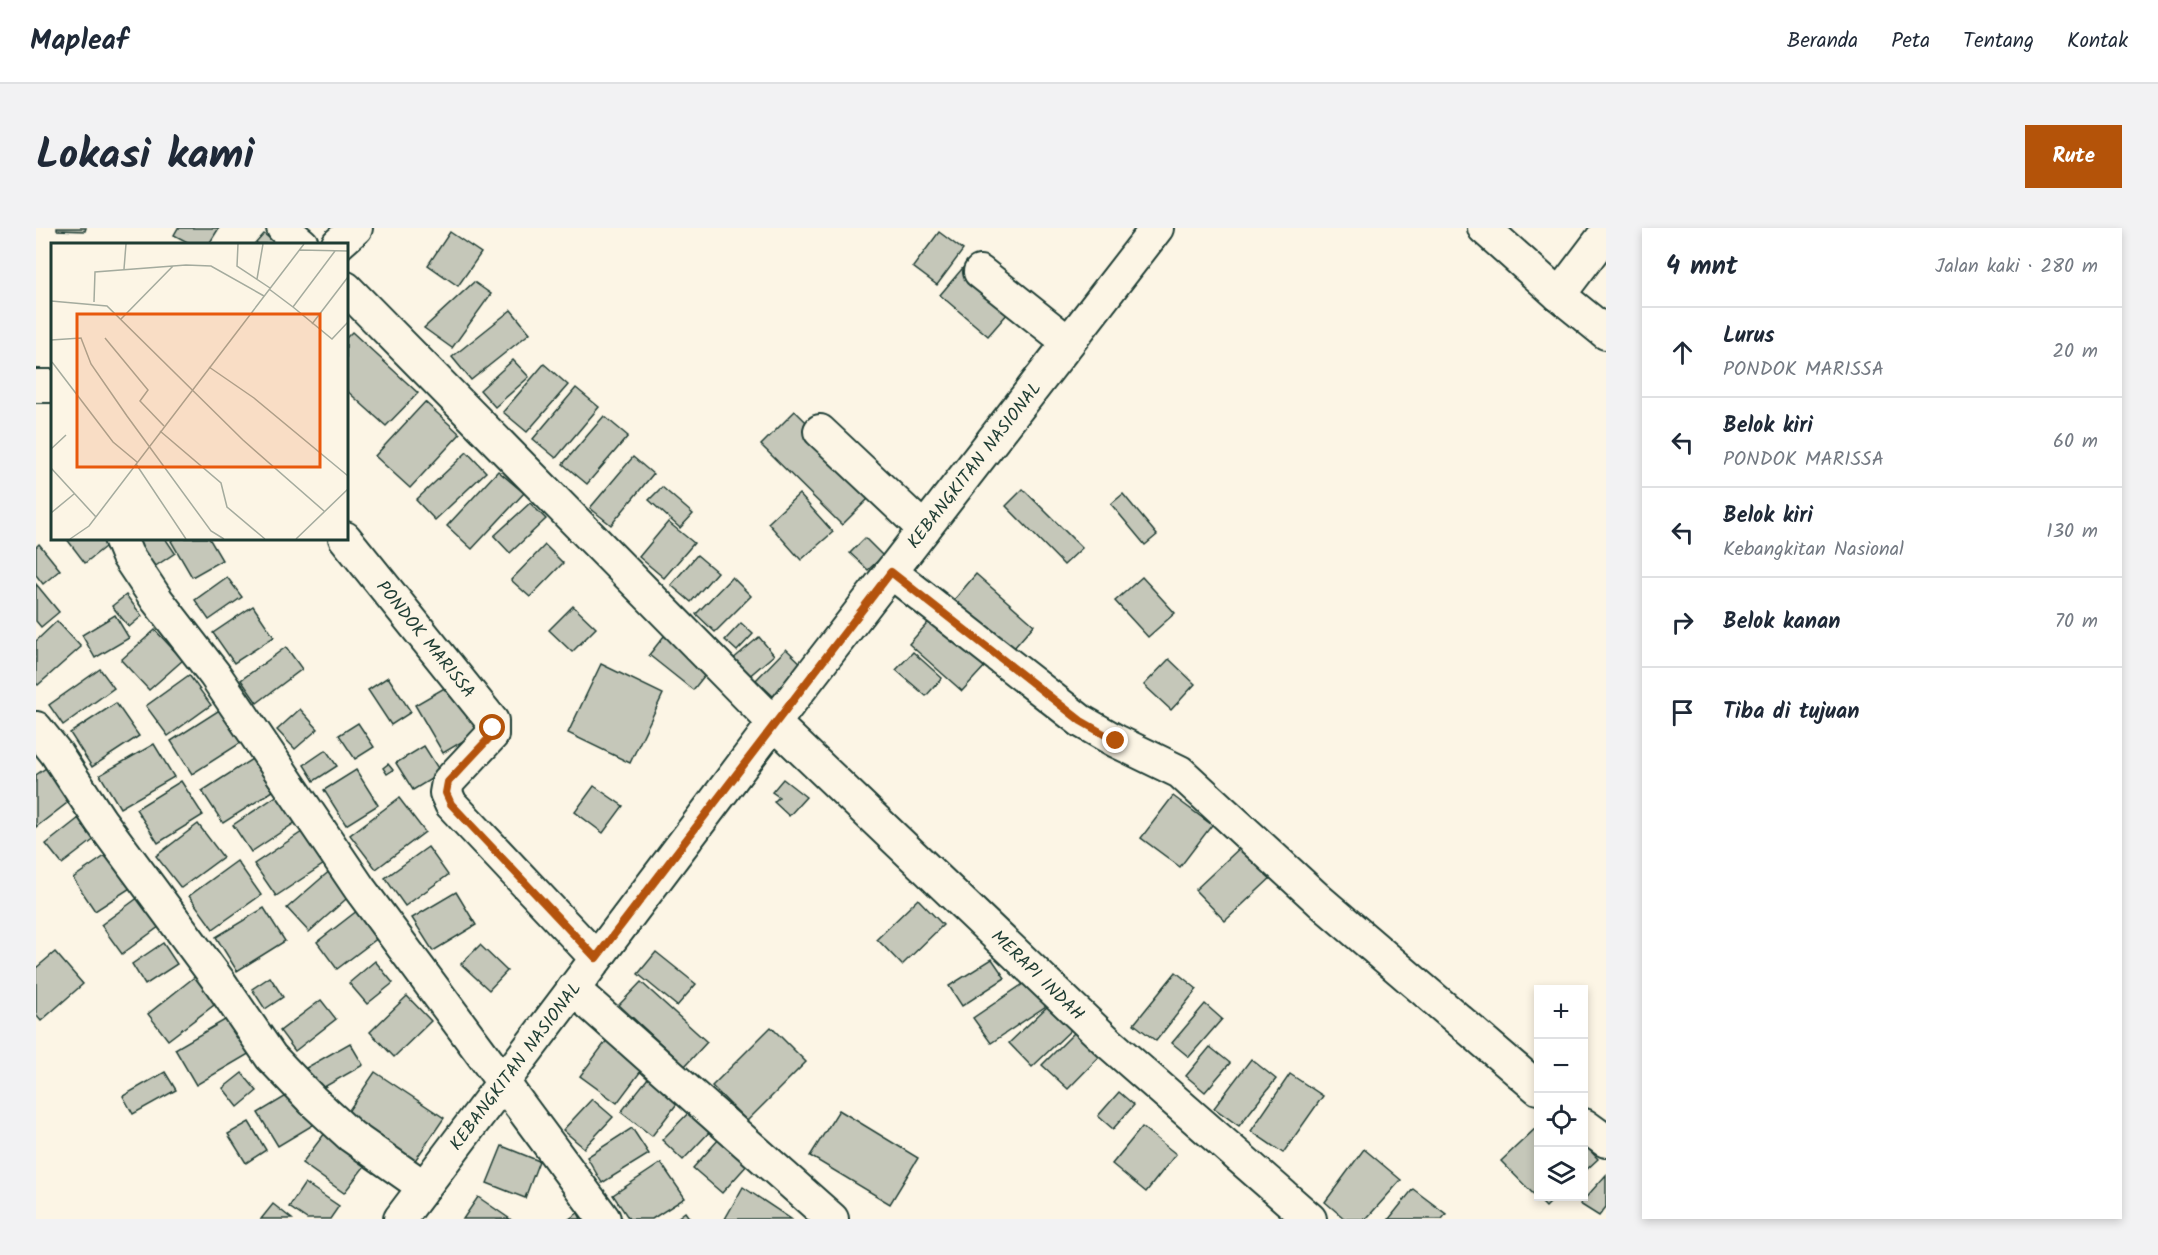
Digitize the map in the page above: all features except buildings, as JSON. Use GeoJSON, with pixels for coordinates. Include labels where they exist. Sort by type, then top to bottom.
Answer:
{"type":"FeatureCollection","features":[{"type":"Feature","properties":{"kind":"street"},"geometry":{"type":"LineString","coordinates":[[283,228],[301,243]]}},
{"type":"Feature","properties":{"kind":"street"},"geometry":{"type":"LineString","coordinates":[[339,243],[356,228]]}},
{"type":"Feature","properties":{"kind":"street","name":"KEBANGKITAN NASIONAL"},"geometry":{"type":"LineString","coordinates":[[417,1206],[502,1082],[774,723],[1156,228]]}},
{"type":"Feature","properties":{"kind":"street"},"geometry":{"type":"LineString","coordinates":[[1484,228],[1559,295],[1606,333]]}},
{"type":"Feature","properties":{"kind":"street"},"geometry":{"type":"LineString","coordinates":[[1559,295],[1606,233]]}},
{"type":"Feature","properties":{"kind":"street"},"geometry":{"type":"LineString","coordinates":[[980,272],[1068,342]]}},
{"type":"Feature","properties":{"kind":"street","name":"MERAPI INDAH"},"geometry":{"type":"LineString","coordinates":[[348,290],[774,723],[1109,1043],[1310,1219]]}},
{"type":"Feature","properties":{"kind":"street"},"geometry":{"type":"LineString","coordinates":[[820,431],[924,529]]}},
{"type":"Feature","properties":{"kind":"street"},"geometry":{"type":"LineString","coordinates":[[121,540],[127,555],[157,600],[215,675],[360,889],[604,1219]]}},
{"type":"Feature","properties":{"kind":"street","name":"PONDOK MARISSA"},"geometry":{"type":"LineString","coordinates":[[347,540],[492,721],[492,735],[448,782],[446,793],[451,804],[596,958]]}},
{"type":"Feature","properties":{"kind":"street"},"geometry":{"type":"LineString","coordinates":[[891,572],[1081,721],[1180,772],[1320,901],[1534,1084]]}},
{"type":"Feature","properties":{"kind":"street"},"geometry":{"type":"LineString","coordinates":[[36,728],[271,1056],[417,1206]]}},
{"type":"Feature","properties":{"kind":"street"},"geometry":{"type":"LineString","coordinates":[[573,989],[832,1219]]}},
{"type":"Feature","properties":{"kind":"street"},"geometry":{"type":"LineString","coordinates":[[1588,1128],[1606,1141]]}},
{"type":"Feature","properties":{"kind":"route"},"geometry":{"type":"LineString","coordinates":[[493,728],[492,735],[448,782],[446,793],[451,804],[596,958],[891,572],[1081,721],[1116,741]]}}]}
